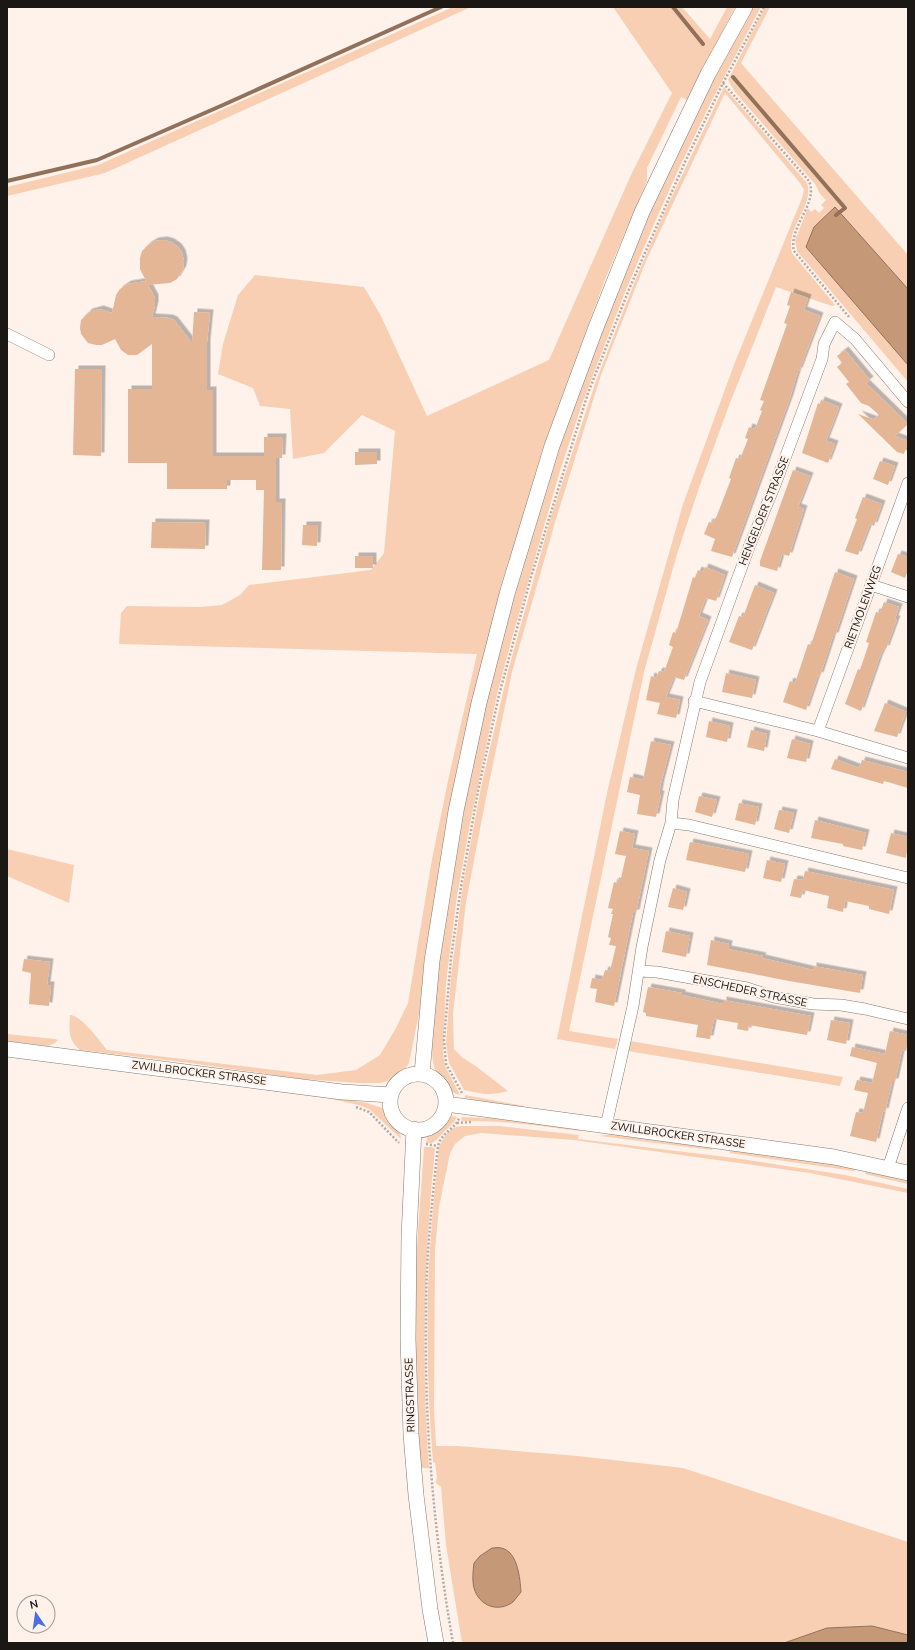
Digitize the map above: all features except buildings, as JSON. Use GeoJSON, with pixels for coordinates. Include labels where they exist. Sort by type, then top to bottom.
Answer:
{"type":"FeatureCollection","features":[{"type":"Feature","properties":{"kind":"main road"},"geometry":{"type":"LineString","coordinates":[[422,1074],[432,962],[456,811],[479,702],[507,594],[552,446],[595,330],[639,220],[708,74],[744,7]]}},
{"type":"Feature","properties":{"kind":"main road","name":"ZWILLBROCKER STRASSE"},"geometry":{"type":"LineString","coordinates":[[7,1049],[342,1092],[391,1095]]}},
{"type":"Feature","properties":{"kind":"main road"},"geometry":{"type":"LineString","coordinates":[[414,1074],[422,1074],[430,1077],[440,1085],[446,1096],[446,1104],[444,1113],[439,1120],[428,1128],[414,1129],[400,1123],[395,1118],[390,1103],[391,1095],[399,1082],[414,1074]]}},
{"type":"Feature","properties":{"kind":"main road","name":"ZWILLBROCKER STRASSE"},"geometry":{"type":"LineString","coordinates":[[446,1104],[834,1157],[908,1173]]}},
{"type":"Feature","properties":{"kind":"main road","name":"RINGSTRASSE"},"geometry":{"type":"LineString","coordinates":[[414,1129],[409,1236],[411,1434],[416,1495],[430,1609],[436,1643]]}},
{"type":"Feature","properties":{"kind":"street","name":"HENGELOER STRASSE"},"geometry":{"type":"LineString","coordinates":[[671,823],[673,800],[694,701],[700,682],[749,547],[775,485],[822,359],[824,344],[835,322],[855,339],[908,402]]}},
{"type":"Feature","properties":{"kind":"street"},"geometry":{"type":"LineString","coordinates":[[7,334],[49,355]]}},
{"type":"Feature","properties":{"kind":"street","name":"RIETMOLENWEG"},"geometry":{"type":"LineString","coordinates":[[818,731],[908,482]]}},
{"type":"Feature","properties":{"kind":"street"},"geometry":{"type":"LineString","coordinates":[[871,585],[908,597]]}},
{"type":"Feature","properties":{"kind":"street"},"geometry":{"type":"LineString","coordinates":[[694,701],[818,731],[908,758]]}},
{"type":"Feature","properties":{"kind":"street"},"geometry":{"type":"LineString","coordinates":[[606,1126],[634,1006],[642,947],[660,860],[671,823],[689,825],[908,878]]}},
{"type":"Feature","properties":{"kind":"street","name":"ENSCHEDER STRASSE"},"geometry":{"type":"LineString","coordinates":[[639,971],[657,972],[747,988],[774,997],[813,1004],[842,1005],[865,1009],[908,1019]]}},
{"type":"Feature","properties":{"kind":"street"},"geometry":{"type":"LineString","coordinates":[[888,1168],[908,1108]]}},
{"type":"Feature","properties":{"kind":"path"},"geometry":{"type":"LineString","coordinates":[[453,1643],[446,1601],[434,1505],[426,1384],[426,1311],[428,1249],[438,1146],[441,1138],[457,1123],[461,1107],[462,1092],[450,1074],[446,1064],[444,1040],[447,999],[461,887],[478,791],[499,695],[531,577],[588,393],[633,280],[685,162],[723,83],[764,7]]}},
{"type":"Feature","properties":{"kind":"path"},"geometry":{"type":"LineString","coordinates":[[723,83],[809,181],[811,193],[793,240],[794,251],[853,321]]}},
{"type":"Feature","properties":{"kind":"path"},"geometry":{"type":"LineString","coordinates":[[349,1106],[369,1112],[400,1144],[438,1146]]}},
{"type":"Feature","properties":{"kind":"shaded area"},"geometry":{"type":"Polygon","coordinates":[[[453,7],[471,7],[105,173],[7,196],[7,187],[98,165],[453,7]]]}},
{"type":"Feature","properties":{"kind":"shaded area"},"geometry":{"type":"Polygon","coordinates":[[[613,7],[682,7],[710,39],[727,7],[735,7],[687,100],[681,97],[647,168],[647,181],[606,277],[548,434],[515,542],[459,758],[428,939],[420,1009],[409,1063],[404,1071],[391,1080],[380,1083],[359,1083],[301,1079],[190,1063],[80,1050],[71,1038],[70,1015],[75,1016],[85,1024],[107,1050],[317,1075],[356,1070],[380,1055],[396,1028],[408,1003],[432,859],[477,654],[119,644],[121,613],[127,606],[200,607],[222,605],[240,595],[249,585],[371,570],[384,553],[395,431],[362,415],[324,453],[293,459],[290,409],[260,406],[253,388],[218,374],[223,344],[238,295],[255,275],[364,287],[381,316],[427,416],[549,360],[631,175],[672,93],[613,7]]]}},
{"type":"Feature","properties":{"kind":"shaded area"},"geometry":{"type":"Polygon","coordinates":[[[750,7],[761,7],[712,100],[681,164],[625,292],[582,404],[559,474],[511,642],[497,694],[469,829],[457,896],[446,983],[443,1053],[445,1066],[460,1095],[456,1094],[447,1088],[437,1075],[434,1066],[432,1040],[437,982],[452,876],[470,773],[494,665],[509,608],[561,439],[601,329],[623,274],[667,173],[750,7]]]}},
{"type":"Feature","properties":{"kind":"shaded area"},"geometry":{"type":"Polygon","coordinates":[[[765,7],[770,7],[741,63],[908,255],[908,289],[835,207],[881,333],[908,365],[908,382],[797,251],[795,240],[808,208],[811,212],[815,209],[819,213],[824,208],[821,205],[826,200],[820,194],[815,184],[735,92],[728,80],[765,7]]]}},
{"type":"Feature","properties":{"kind":"shaded area"},"geometry":{"type":"Polygon","coordinates":[[[724,87],[807,183],[807,199],[793,235],[791,244],[792,253],[835,305],[832,306],[776,287],[728,408],[677,554],[644,672],[569,1031],[618,1039],[615,1049],[557,1039],[607,793],[636,669],[683,504],[735,362],[804,190],[800,183],[725,93],[646,261],[601,375],[556,519],[512,672],[466,902],[453,1014],[454,1049],[463,1058],[508,1091],[497,1094],[486,1094],[464,1090],[449,1063],[446,1044],[451,976],[463,885],[481,787],[508,671],[551,517],[596,381],[635,281],[665,211],[724,87]]]}},
{"type":"Feature","properties":{"kind":"shaded area"},"geometry":{"type":"Polygon","coordinates":[[[835,207],[908,289],[908,365],[806,247],[814,227],[835,207]]]}},
{"type":"Feature","properties":{"kind":"shaded area"},"geometry":{"type":"Polygon","coordinates":[[[7,849],[74,865],[69,903],[7,876],[7,849]]]}},
{"type":"Feature","properties":{"kind":"shaded area"},"geometry":{"type":"Polygon","coordinates":[[[7,1034],[58,1040],[48,1046],[7,1041],[7,1034]]]}},
{"type":"Feature","properties":{"kind":"shaded area"},"geometry":{"type":"Polygon","coordinates":[[[630,1041],[843,1077],[840,1086],[628,1051],[630,1041]]]}},
{"type":"Feature","properties":{"kind":"shaded area"},"geometry":{"type":"Polygon","coordinates":[[[220,1084],[325,1096],[367,1103],[382,1108],[400,1132],[401,1139],[369,1109],[359,1105],[327,1098],[220,1084]]]}},
{"type":"Feature","properties":{"kind":"shaded area"},"geometry":{"type":"Polygon","coordinates":[[[465,1095],[524,1106],[524,1108],[465,1098],[465,1095]]]}},
{"type":"Feature","properties":{"kind":"shaded area"},"geometry":{"type":"Polygon","coordinates":[[[453,1116],[457,1117],[454,1122],[435,1141],[432,1143],[426,1143],[429,1133],[435,1126],[453,1116]]]}},
{"type":"Feature","properties":{"kind":"shaded area"},"geometry":{"type":"Polygon","coordinates":[[[461,1117],[509,1119],[580,1126],[580,1131],[506,1122],[462,1121],[461,1117]]]}},
{"type":"Feature","properties":{"kind":"shaded area"},"geometry":{"type":"Polygon","coordinates":[[[458,1126],[500,1126],[579,1135],[578,1139],[734,1158],[845,1175],[908,1189],[908,1193],[810,1173],[574,1140],[481,1133],[465,1136],[455,1144],[450,1153],[439,1207],[435,1250],[434,1407],[436,1446],[458,1446],[578,1456],[683,1468],[908,1542],[908,1635],[872,1626],[827,1628],[784,1643],[462,1643],[446,1545],[441,1487],[436,1483],[437,1476],[435,1463],[433,1462],[429,1405],[427,1320],[431,1234],[439,1147],[445,1136],[451,1130],[458,1126]]]}},
{"type":"Feature","properties":{"kind":"shaded area"},"geometry":{"type":"Polygon","coordinates":[[[612,1134],[712,1147],[712,1150],[600,1136],[612,1134]]]}},
{"type":"Feature","properties":{"kind":"shaded area"},"geometry":{"type":"Polygon","coordinates":[[[424,1147],[432,1147],[435,1149],[428,1229],[424,1348],[429,1468],[423,1468],[420,1466],[414,1381],[416,1260],[424,1147]]]}},
{"type":"Feature","properties":{"kind":"shaded area"},"geometry":{"type":"Polygon","coordinates":[[[730,1149],[855,1165],[854,1171],[730,1153],[730,1149]]]}},
{"type":"Feature","properties":{"kind":"shaded area"},"geometry":{"type":"Polygon","coordinates":[[[867,1168],[877,1174],[908,1181],[908,1184],[865,1174],[867,1168]]]}},
{"type":"Feature","properties":{"kind":"shaded area"},"geometry":{"type":"Polygon","coordinates":[[[492,1548],[507,1550],[511,1554],[515,1560],[520,1580],[521,1592],[513,1602],[501,1607],[490,1606],[485,1603],[476,1594],[473,1585],[474,1563],[480,1556],[492,1548]]]}},
{"type":"Feature","properties":{"kind":"shaded area"},"geometry":{"type":"Polygon","coordinates":[[[872,1626],[908,1635],[908,1643],[784,1643],[827,1628],[872,1626]]]}},
{"type":"Feature","properties":{"kind":"waterway"},"geometry":{"type":"LineString","coordinates":[[7,181],[97,160],[441,7]]}},
{"type":"Feature","properties":{"kind":"waterway"},"geometry":{"type":"LineString","coordinates":[[673,7],[703,44]]}},
{"type":"Feature","properties":{"kind":"waterway"},"geometry":{"type":"LineString","coordinates":[[733,77],[845,208],[836,215]]}}]}
